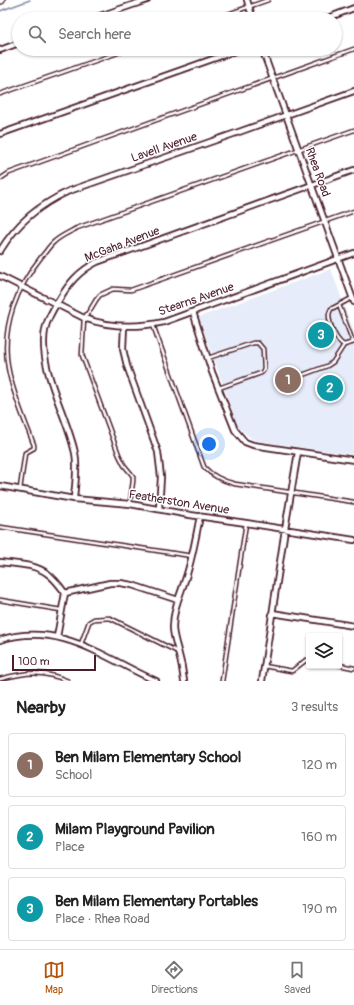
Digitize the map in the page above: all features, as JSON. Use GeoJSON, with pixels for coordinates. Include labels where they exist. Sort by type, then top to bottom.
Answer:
{"type":"FeatureCollection","features":[{"type":"Feature","properties":{"kind":"street"},"geometry":{"type":"LineString","coordinates":[[112,12],[147,0]]}},
{"type":"Feature","properties":{"kind":"street"},"geometry":{"type":"LineString","coordinates":[[247,0],[250,12]]}},
{"type":"Feature","properties":{"kind":"street"},"geometry":{"type":"LineString","coordinates":[[342,12],[354,8]]}},
{"type":"Feature","properties":{"kind":"street"},"geometry":{"type":"LineString","coordinates":[[0,50],[12,46]]}},
{"type":"Feature","properties":{"kind":"street"},"geometry":{"type":"LineString","coordinates":[[0,134],[221,56]]}},
{"type":"Feature","properties":{"kind":"street","name":"Rhea Road"},"geometry":{"type":"LineString","coordinates":[[265,56],[338,259],[352,292],[353,300]]}},
{"type":"Feature","properties":{"kind":"street","name":"Lavell Avenue"},"geometry":{"type":"LineString","coordinates":[[0,251],[6,241],[22,222],[43,204],[57,196],[354,91]]}},
{"type":"Feature","properties":{"kind":"street","name":"McGaha Avenue"},"geometry":{"type":"LineString","coordinates":[[74,498],[76,454],[50,376],[44,352],[45,330],[49,318],[65,289],[73,279],[91,265],[354,170]]}},
{"type":"Feature","properties":{"kind":"street","name":"Stearns Avenue"},"geometry":{"type":"LineString","coordinates":[[0,276],[84,318],[124,326],[164,322],[354,253]]}},
{"type":"Feature","properties":{"kind":"street"},"geometry":{"type":"LineString","coordinates":[[193,312],[208,358],[235,430],[245,442],[253,445],[354,460]]}},
{"type":"Feature","properties":{"kind":"street"},"geometry":{"type":"LineString","coordinates":[[124,326],[123,349],[126,366],[158,452],[161,477],[160,509]]}},
{"type":"Feature","properties":{"kind":"street"},"geometry":{"type":"LineString","coordinates":[[262,681],[298,452]]}},
{"type":"Feature","properties":{"kind":"street","name":"Featherston Avenue"},"geometry":{"type":"LineString","coordinates":[[0,486],[74,498],[130,504],[354,540]]}},
{"type":"Feature","properties":{"kind":"street"},"geometry":{"type":"LineString","coordinates":[[184,681],[179,652],[174,639],[174,612],[193,556],[200,516]]}},
{"type":"Feature","properties":{"kind":"street"},"geometry":{"type":"LineString","coordinates":[[0,562],[29,566],[44,572],[54,580],[65,593]]}},
{"type":"Feature","properties":{"kind":"street"},"geometry":{"type":"LineString","coordinates":[[65,593],[110,583],[120,583],[132,585],[178,600]]}},
{"type":"Feature","properties":{"kind":"street"},"geometry":{"type":"LineString","coordinates":[[57,637],[65,593]]}},
{"type":"Feature","properties":{"kind":"street"},"geometry":{"type":"LineString","coordinates":[[272,613],[354,626]]}},
{"type":"Feature","properties":{"kind":"street"},"geometry":{"type":"LineString","coordinates":[[0,640],[22,636],[44,635],[57,637],[80,644],[156,681]]}},
{"type":"Feature","properties":{"kind":"lane"},"geometry":{"type":"LineString","coordinates":[[234,12],[268,0]]}},
{"type":"Feature","properties":{"kind":"lane"},"geometry":{"type":"LineString","coordinates":[[342,52],[354,48]]}},
{"type":"Feature","properties":{"kind":"lane"},"geometry":{"type":"LineString","coordinates":[[0,94],[108,56]]}},
{"type":"Feature","properties":{"kind":"lane"},"geometry":{"type":"LineString","coordinates":[[0,179],[8,173],[332,56]]}},
{"type":"Feature","properties":{"kind":"lane"},"geometry":{"type":"LineString","coordinates":[[20,489],[25,453],[34,448],[34,445],[9,374],[6,346],[8,328],[13,306],[22,286],[34,266],[54,242],[78,228],[354,130]]}},
{"type":"Feature","properties":{"kind":"lane"},"geometry":{"type":"LineString","coordinates":[[130,504],[133,476],[119,456],[82,355],[84,318],[96,300],[100,295],[113,289],[131,290],[354,211]]}},
{"type":"Feature","properties":{"kind":"lane"},"geometry":{"type":"LineString","coordinates":[[344,345],[336,338],[328,314],[331,309],[353,300]]}},
{"type":"Feature","properties":{"kind":"lane"},"geometry":{"type":"LineString","coordinates":[[296,377],[327,366],[333,362],[344,345],[354,342],[339,305]]}},
{"type":"Feature","properties":{"kind":"lane"},"geometry":{"type":"LineString","coordinates":[[153,324],[204,467],[209,472],[224,481],[235,484],[354,502]]}},
{"type":"Feature","properties":{"kind":"lane"},"geometry":{"type":"LineString","coordinates":[[208,358],[253,343],[258,344],[263,349],[264,366],[261,373],[219,388]]}},
{"type":"Feature","properties":{"kind":"lane"},"geometry":{"type":"LineString","coordinates":[[222,681],[246,522]]}},
{"type":"Feature","properties":{"kind":"lane"},"geometry":{"type":"LineString","coordinates":[[0,527],[193,556]]}},
{"type":"Feature","properties":{"kind":"lane"},"geometry":{"type":"LineString","coordinates":[[0,600],[62,610]]}},
{"type":"Feature","properties":{"kind":"lane"},"geometry":{"type":"LineString","coordinates":[[80,644],[89,622],[110,618],[179,652]]}},
{"type":"Feature","properties":{"kind":"lane"},"geometry":{"type":"LineString","coordinates":[[264,666],[292,671],[306,660]]}},
{"type":"Feature","properties":{"kind":"lane"},"geometry":{"type":"LineString","coordinates":[[342,666],[354,668]]}},
{"type":"Feature","properties":{"kind":"lane"},"geometry":{"type":"LineString","coordinates":[[0,679],[10,676],[34,673],[48,674],[68,681]]}},
{"type":"Feature","properties":{"kind":"shaded area"},"geometry":{"type":"Polygon","coordinates":[[[331,269],[354,332],[354,455],[252,439],[238,427],[199,317],[331,269]]]}},
{"type":"Feature","properties":{"kind":"waterway"},"geometry":{"type":"LineString","coordinates":[[0,11],[30,0]]}},
{"type":"Feature","properties":{"kind":"place","name":"Ben Milam Elementary Portables"},"geometry":{"type":"Point","coordinates":[321,335]}},
{"type":"Feature","properties":{"kind":"place","name":"Ben Milam Elementary School"},"geometry":{"type":"Point","coordinates":[288,380]}},
{"type":"Feature","properties":{"kind":"place","name":"Milam Playground Pavilion"},"geometry":{"type":"Point","coordinates":[330,388]}}]}
